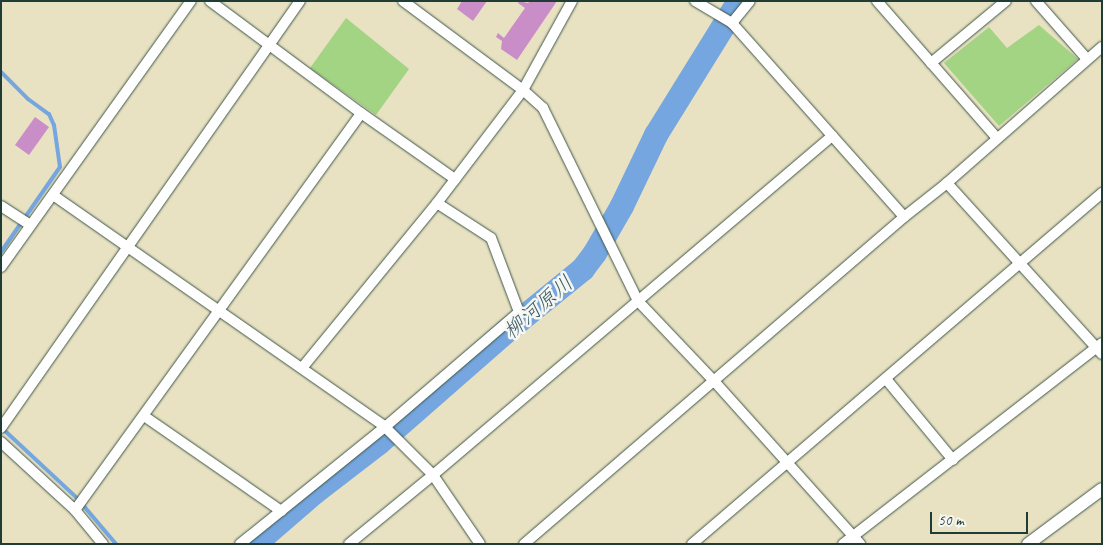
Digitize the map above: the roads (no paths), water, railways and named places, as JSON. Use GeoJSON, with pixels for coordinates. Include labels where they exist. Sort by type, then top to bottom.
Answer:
{"type":"FeatureCollection","features":[{"type":"Feature","properties":{"kind":"street"},"geometry":{"type":"LineString","coordinates":[[1,267],[191,1]]}},
{"type":"Feature","properties":{"kind":"street"},"geometry":{"type":"LineString","coordinates":[[210,1],[361,113],[455,179]]}},
{"type":"Feature","properties":{"kind":"street"},"geometry":{"type":"LineString","coordinates":[[3,425],[300,1]]}},
{"type":"Feature","properties":{"kind":"street"},"geometry":{"type":"LineString","coordinates":[[302,368],[437,203],[523,90],[572,1]]}},
{"type":"Feature","properties":{"kind":"street"},"geometry":{"type":"LineString","coordinates":[[695,1],[732,23],[904,217]]}},
{"type":"Feature","properties":{"kind":"street"},"geometry":{"type":"LineString","coordinates":[[732,23],[750,1]]}},
{"type":"Feature","properties":{"kind":"street"},"geometry":{"type":"LineString","coordinates":[[877,1],[996,138]]}},
{"type":"Feature","properties":{"kind":"street"},"geometry":{"type":"LineString","coordinates":[[931,63],[1006,1]]}},
{"type":"Feature","properties":{"kind":"street"},"geometry":{"type":"LineString","coordinates":[[1036,1],[1087,60]]}},
{"type":"Feature","properties":{"kind":"street"},"geometry":{"type":"LineString","coordinates":[[407,2],[523,90],[543,108],[552,122],[638,301],[714,381],[857,540]]}},
{"type":"Feature","properties":{"kind":"street"},"geometry":{"type":"LineString","coordinates":[[524,544],[904,217],[947,183],[996,138],[1102,48]]}},
{"type":"Feature","properties":{"kind":"street"},"geometry":{"type":"LineString","coordinates":[[75,510],[361,113]]}},
{"type":"Feature","properties":{"kind":"street"},"geometry":{"type":"LineString","coordinates":[[349,544],[434,476],[832,136]]}},
{"type":"Feature","properties":{"kind":"street"},"geometry":{"type":"LineString","coordinates":[[843,544],[857,540],[953,460],[1100,348],[947,183]]}},
{"type":"Feature","properties":{"kind":"street"},"geometry":{"type":"LineString","coordinates":[[692,544],[1102,193]]}},
{"type":"Feature","properties":{"kind":"street"},"geometry":{"type":"LineString","coordinates":[[53,195],[385,427],[434,476],[480,544]]}},
{"type":"Feature","properties":{"kind":"street"},"geometry":{"type":"LineString","coordinates":[[240,544],[385,427],[519,312],[491,238],[437,203]]}},
{"type":"Feature","properties":{"kind":"street"},"geometry":{"type":"LineString","coordinates":[[1,206],[30,225]]}},
{"type":"Feature","properties":{"kind":"street"},"geometry":{"type":"LineString","coordinates":[[886,379],[953,460]]}},
{"type":"Feature","properties":{"kind":"street"},"geometry":{"type":"LineString","coordinates":[[144,416],[280,511]]}},
{"type":"Feature","properties":{"kind":"street"},"geometry":{"type":"LineString","coordinates":[[1,442],[75,510],[103,544]]}},
{"type":"Feature","properties":{"kind":"street"},"geometry":{"type":"LineString","coordinates":[[1028,544],[1102,489]]}},
{"type":"Feature","properties":{"kind":"waterway","name":"柳河原川"},"geometry":{"type":"LineString","coordinates":[[255,544],[314,493],[379,443],[508,330],[583,269],[595,253],[622,206],[656,135],[739,1]]}},
{"type":"Feature","properties":{"kind":"waterway"},"geometry":{"type":"LineString","coordinates":[[1,72],[28,99],[49,114],[54,125],[60,167],[1,252]]}},
{"type":"Feature","properties":{"kind":"waterway"},"geometry":{"type":"LineString","coordinates":[[3,429],[77,498],[116,544]]}}]}
